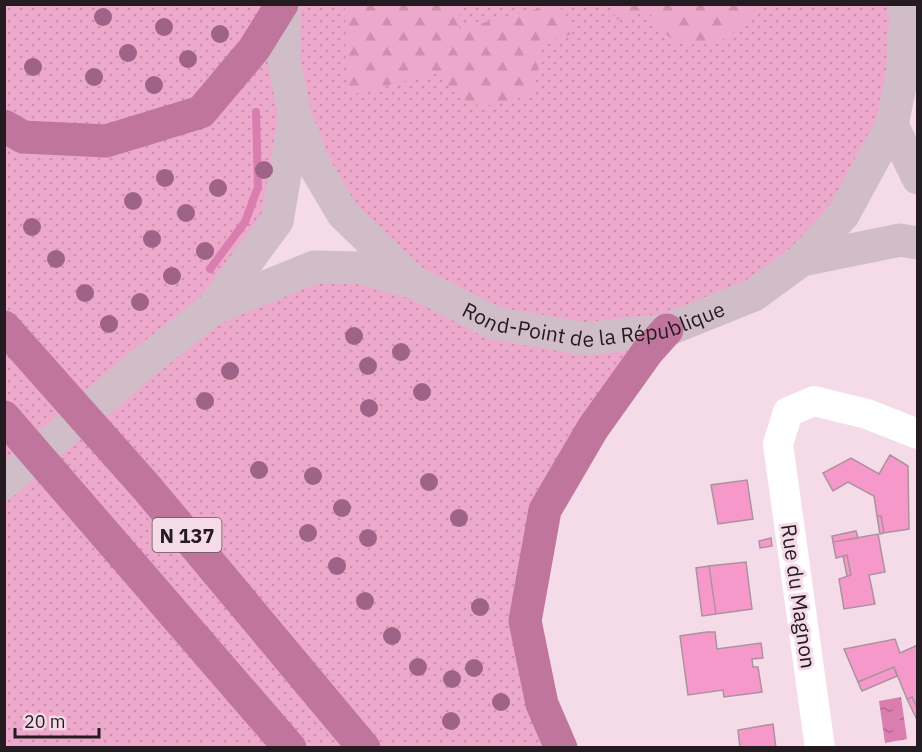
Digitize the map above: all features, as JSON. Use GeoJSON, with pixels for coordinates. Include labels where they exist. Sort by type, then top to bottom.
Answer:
{"type":"FeatureCollection","features":[{"type":"Feature","properties":{"kind":"highway"},"geometry":{"type":"LineString","coordinates":[[4,126],[23,137],[106,141],[201,112],[254,49],[283,4]]}},
{"type":"Feature","properties":{"kind":"highway","name":"N 137"},"geometry":{"type":"LineString","coordinates":[[4,327],[147,488],[364,747]]}},
{"type":"Feature","properties":{"kind":"highway"},"geometry":{"type":"LineString","coordinates":[[561,747],[542,704],[525,621],[545,510],[593,428],[648,351],[667,330]]}},
{"type":"Feature","properties":{"kind":"highway","name":"N 137"},"geometry":{"type":"LineString","coordinates":[[4,417],[290,747]]}},
{"type":"Feature","properties":{"kind":"main road","name":"Rond-Point de la République"},"geometry":{"type":"LineString","coordinates":[[283,4],[284,60],[295,116],[315,167],[344,214],[412,281],[494,323],[585,339],[667,330],[754,295],[802,260],[843,215],[892,125],[902,76],[906,19],[904,4]]}},
{"type":"Feature","properties":{"kind":"main road"},"geometry":{"type":"LineString","coordinates":[[4,483],[141,365],[212,309],[277,221],[295,116]]}},
{"type":"Feature","properties":{"kind":"main road"},"geometry":{"type":"LineString","coordinates":[[892,125],[918,178]]}},
{"type":"Feature","properties":{"kind":"main road"},"geometry":{"type":"LineString","coordinates":[[802,260],[900,240],[918,243]]}},
{"type":"Feature","properties":{"kind":"main road"},"geometry":{"type":"LineString","coordinates":[[212,309],[314,267],[362,268],[412,281]]}},
{"type":"Feature","properties":{"kind":"street","name":"Rue du Magnon"},"geometry":{"type":"LineString","coordinates":[[820,747],[778,444],[788,412],[814,401],[867,414],[918,434]]}},
{"type":"Feature","properties":{"kind":"green space"},"geometry":{"type":"Polygon","coordinates":[[[345,4],[460,5],[459,29],[559,5],[572,34],[539,45],[538,68],[531,92],[502,103],[479,105],[469,102],[459,96],[438,73],[349,95],[345,4]]]}},
{"type":"Feature","properties":{"kind":"green space"},"geometry":{"type":"Polygon","coordinates":[[[614,4],[757,5],[734,33],[719,41],[689,44],[680,43],[670,37],[648,11],[615,20],[614,4]]]}},
{"type":"Feature","properties":{"kind":"green space"},"geometry":{"type":"Polygon","coordinates":[[[4,5],[903,5],[902,76],[802,260],[667,330],[545,510],[525,621],[561,747],[5,747],[4,5]],[[295,118],[277,221],[213,308],[314,267],[410,281],[343,214],[295,118]]]}},
{"type":"Feature","properties":{"kind":"water"},"geometry":{"type":"Polygon","coordinates":[[[901,697],[907,739],[885,743],[879,701],[901,697]]]}},
{"type":"Feature","properties":{"kind":"building"},"geometry":{"type":"Polygon","coordinates":[[[890,455],[908,466],[909,529],[884,533],[881,516],[877,516],[874,496],[848,482],[833,491],[823,473],[851,458],[879,474],[890,455]]]}},
{"type":"Feature","properties":{"kind":"building"},"geometry":{"type":"Polygon","coordinates":[[[747,480],[753,519],[718,524],[711,485],[747,480]]]}},
{"type":"Feature","properties":{"kind":"building"},"geometry":{"type":"Polygon","coordinates":[[[877,516],[881,516],[884,533],[880,534],[877,516]]]}},
{"type":"Feature","properties":{"kind":"building"},"geometry":{"type":"Polygon","coordinates":[[[856,531],[858,538],[833,542],[832,536],[856,531]]]}},
{"type":"Feature","properties":{"kind":"building"},"geometry":{"type":"Polygon","coordinates":[[[878,534],[885,572],[869,575],[875,604],[844,609],[839,579],[851,575],[847,555],[836,558],[833,542],[878,534]]]}},
{"type":"Feature","properties":{"kind":"building"},"geometry":{"type":"Polygon","coordinates":[[[771,538],[772,546],[760,548],[759,541],[771,538]]]}},
{"type":"Feature","properties":{"kind":"building"},"geometry":{"type":"Polygon","coordinates":[[[847,555],[851,575],[847,576],[843,556],[847,555]]]}},
{"type":"Feature","properties":{"kind":"building"},"geometry":{"type":"Polygon","coordinates":[[[746,562],[752,609],[716,614],[709,566],[746,562]]]}},
{"type":"Feature","properties":{"kind":"building"},"geometry":{"type":"Polygon","coordinates":[[[709,566],[716,614],[702,616],[696,568],[709,566]]]}},
{"type":"Feature","properties":{"kind":"building"},"geometry":{"type":"Polygon","coordinates":[[[715,632],[717,649],[761,643],[763,658],[752,659],[753,667],[758,667],[762,692],[724,697],[723,690],[688,695],[680,636],[715,632]]]}},
{"type":"Feature","properties":{"kind":"building"},"geometry":{"type":"Polygon","coordinates":[[[895,639],[900,653],[918,645],[918,710],[912,697],[907,699],[894,667],[858,682],[844,649],[895,639]]]}},
{"type":"Feature","properties":{"kind":"building"},"geometry":{"type":"Polygon","coordinates":[[[894,667],[897,676],[862,691],[858,682],[894,667]]]}},
{"type":"Feature","properties":{"kind":"building"},"geometry":{"type":"Polygon","coordinates":[[[912,697],[918,710],[918,722],[907,699],[912,697]]]}},
{"type":"Feature","properties":{"kind":"building"},"geometry":{"type":"Polygon","coordinates":[[[773,724],[776,748],[740,748],[738,730],[773,724]]]}},
{"type":"Feature","properties":{"kind":"waterway"},"geometry":{"type":"LineString","coordinates":[[210,269],[245,222],[258,187],[256,112]]}}]}
